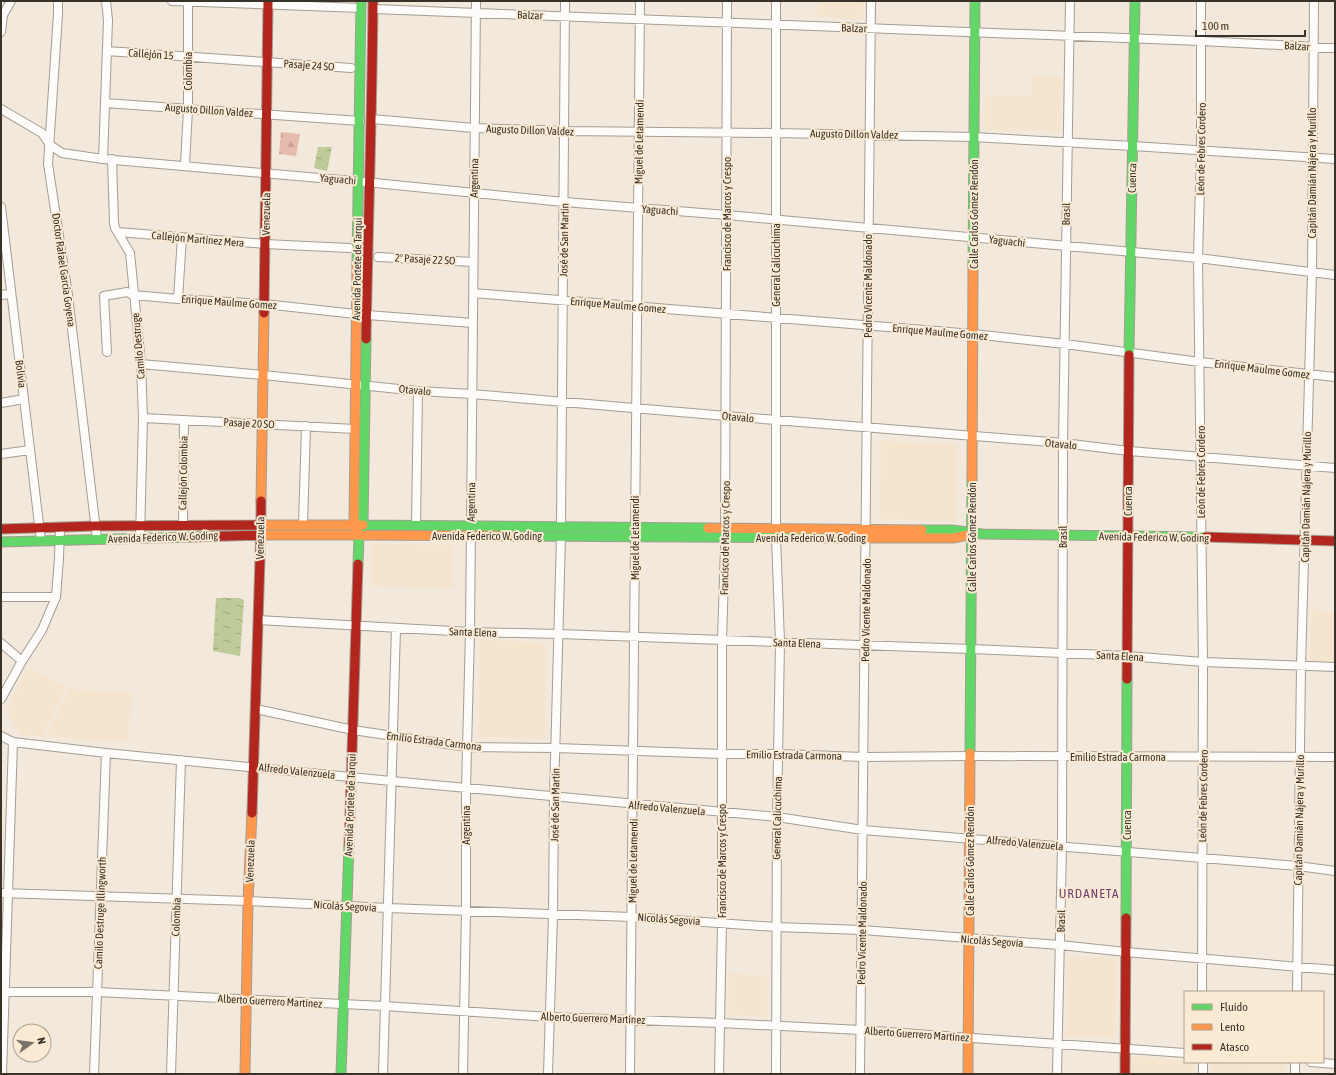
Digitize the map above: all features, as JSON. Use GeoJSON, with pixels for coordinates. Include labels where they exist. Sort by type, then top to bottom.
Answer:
{"type":"FeatureCollection","features":[{"type":"Feature","properties":{"kind":"main road","name":"Calle Carlos Gómez Rendón"},"geometry":{"type":"LineString","coordinates":[[968,1074],[975,1]]}},
{"type":"Feature","properties":{"kind":"main road","name":"Cuenca"},"geometry":{"type":"LineString","coordinates":[[1125,1074],[1129,352],[1135,1]]}},
{"type":"Feature","properties":{"kind":"main road","name":"Venezuela"},"geometry":{"type":"LineString","coordinates":[[245,1074],[248,901],[256,710],[261,535],[268,3]]}},
{"type":"Feature","properties":{"kind":"main road","name":"Avenida Portete de Tarqui"},"geometry":{"type":"LineString","coordinates":[[341,1074],[359,535],[355,384],[361,5]]}},
{"type":"Feature","properties":{"kind":"main road","name":"Avenida Portete de Tarqui"},"geometry":{"type":"LineString","coordinates":[[359,525],[366,386],[373,5]]}},
{"type":"Feature","properties":{"kind":"main road","name":"Avenida Federico W. Goding"},"geometry":{"type":"LineString","coordinates":[[1,529],[140,525],[471,525],[561,526],[726,538],[776,533]]}},
{"type":"Feature","properties":{"kind":"main road","name":"Avenida Federico W. Goding"},"geometry":{"type":"LineString","coordinates":[[1,542],[261,535],[561,536],[726,528],[776,533],[866,533],[952,530],[972,534],[1335,541]]}},
{"type":"Feature","properties":{"kind":"street"},"geometry":{"type":"LineString","coordinates":[[1,32],[3,15],[11,1]]}},
{"type":"Feature","properties":{"kind":"street","name":"Doctor Rafael García Goyena"},"geometry":{"type":"LineString","coordinates":[[58,1],[48,164],[68,295],[97,539]]}},
{"type":"Feature","properties":{"kind":"street"},"geometry":{"type":"LineString","coordinates":[[103,159],[108,20],[106,1]]}},
{"type":"Feature","properties":{"kind":"street"},"geometry":{"type":"LineString","coordinates":[[172,1],[361,5]]}},
{"type":"Feature","properties":{"kind":"street","name":"Colombia"},"geometry":{"type":"LineString","coordinates":[[185,166],[188,109],[188,1]]}},
{"type":"Feature","properties":{"kind":"street","name":"Argentina"},"geometry":{"type":"LineString","coordinates":[[463,1074],[466,911],[466,788],[470,632],[476,1]]}},
{"type":"Feature","properties":{"kind":"street","name":"José de San Martín"},"geometry":{"type":"LineString","coordinates":[[561,526],[565,1]]}},
{"type":"Feature","properties":{"kind":"street","name":"Miguel de Letamendi"},"geometry":{"type":"LineString","coordinates":[[630,1074],[640,1]]}},
{"type":"Feature","properties":{"kind":"street","name":"Francisco de Marcos y Crespo"},"geometry":{"type":"LineString","coordinates":[[719,1074],[722,923],[722,640],[726,538],[728,1]]}},
{"type":"Feature","properties":{"kind":"street","name":"General Calicuchima"},"geometry":{"type":"LineString","coordinates":[[776,1],[776,533],[780,642],[776,818],[776,1074]]}},
{"type":"Feature","properties":{"kind":"street","name":"Pedro Vicente Maldonado"},"geometry":{"type":"LineString","coordinates":[[860,1074],[871,1]]}},
{"type":"Feature","properties":{"kind":"street","name":"Brasil"},"geometry":{"type":"LineString","coordinates":[[1057,1074],[1062,846],[1063,443],[1070,1]]}},
{"type":"Feature","properties":{"kind":"street","name":"León de Febres Cordero"},"geometry":{"type":"LineString","coordinates":[[1201,1],[1201,151],[1198,258],[1203,662],[1202,991]]}},
{"type":"Feature","properties":{"kind":"street","name":"Capitán Damián Nájera y Murillo"},"geometry":{"type":"LineString","coordinates":[[1297,991],[1302,666],[1312,272],[1314,1]]}},
{"type":"Feature","properties":{"kind":"street","name":"Balzar"},"geometry":{"type":"LineString","coordinates":[[373,5],[475,13],[1201,41],[1335,48]]}},
{"type":"Feature","properties":{"kind":"street","name":"Callejón 15"},"geometry":{"type":"LineString","coordinates":[[107,51],[268,62]]}},
{"type":"Feature","properties":{"kind":"street","name":"Pasaje 24 SO"},"geometry":{"type":"LineString","coordinates":[[268,62],[351,68]]}},
{"type":"Feature","properties":{"kind":"street","name":"Augusto Dillon Valdez"},"geometry":{"type":"LineString","coordinates":[[105,103],[360,121]]}},
{"type":"Feature","properties":{"kind":"street","name":"Yaguachi"},"geometry":{"type":"LineString","coordinates":[[1,108],[42,133],[50,145],[62,154],[103,159],[369,182],[564,202],[727,215],[1198,258],[1335,275]]}},
{"type":"Feature","properties":{"kind":"street","name":"Augusto Dillon Valdez"},"geometry":{"type":"LineString","coordinates":[[372,119],[474,128],[565,131],[727,132],[973,137],[1335,159]]}},
{"type":"Feature","properties":{"kind":"street"},"geometry":{"type":"LineString","coordinates":[[48,164],[56,156],[62,154]]}},
{"type":"Feature","properties":{"kind":"street","name":"Camilo Destruge"},"geometry":{"type":"LineString","coordinates":[[112,159],[114,223],[130,253],[141,364],[143,418],[140,538]]}},
{"type":"Feature","properties":{"kind":"street","name":"Bolivia"},"geometry":{"type":"LineString","coordinates":[[1,207],[41,541]]}},
{"type":"Feature","properties":{"kind":"street","name":"Callejón Martínez Mera"},"geometry":{"type":"LineString","coordinates":[[118,232],[265,244],[350,248]]}},
{"type":"Feature","properties":{"kind":"street"},"geometry":{"type":"LineString","coordinates":[[178,299],[182,237]]}},
{"type":"Feature","properties":{"kind":"street","name":"2º Pasaje 22 SO"},"geometry":{"type":"LineString","coordinates":[[378,257],[473,262]]}},
{"type":"Feature","properties":{"kind":"street","name":"Enrique Maulme Gomez"},"geometry":{"type":"LineString","coordinates":[[106,352],[104,298],[106,296],[127,292],[133,295],[264,304],[356,314]]}},
{"type":"Feature","properties":{"kind":"street","name":"Enrique Maulme Gomez"},"geometry":{"type":"LineString","coordinates":[[473,293],[974,334],[1335,377]]}},
{"type":"Feature","properties":{"kind":"street"},"geometry":{"type":"LineString","coordinates":[[1,295],[11,294]]}},
{"type":"Feature","properties":{"kind":"street"},"geometry":{"type":"LineString","coordinates":[[367,315],[473,323]]}},
{"type":"Feature","properties":{"kind":"street","name":"Otavalo"},"geometry":{"type":"LineString","coordinates":[[141,364],[263,374],[418,391],[472,394],[973,437],[1063,443],[1129,451],[1335,468]]}},
{"type":"Feature","properties":{"kind":"street"},"geometry":{"type":"LineString","coordinates":[[416,525],[418,391]]}},
{"type":"Feature","properties":{"kind":"street"},"geometry":{"type":"LineString","coordinates":[[1,402],[24,399]]}},
{"type":"Feature","properties":{"kind":"street","name":"Pasaje 20 SO"},"geometry":{"type":"LineString","coordinates":[[143,418],[355,429]]}},
{"type":"Feature","properties":{"kind":"street","name":"Callejón Colombia"},"geometry":{"type":"LineString","coordinates":[[183,525],[184,420]]}},
{"type":"Feature","properties":{"kind":"street"},"geometry":{"type":"LineString","coordinates":[[303,525],[306,426]]}},
{"type":"Feature","properties":{"kind":"street"},"geometry":{"type":"LineString","coordinates":[[1,454],[30,450]]}},
{"type":"Feature","properties":{"kind":"street"},"geometry":{"type":"LineString","coordinates":[[1,699],[22,661],[42,630],[56,597],[60,528]]}},
{"type":"Feature","properties":{"kind":"street","name":"José de San Martín"},"geometry":{"type":"LineString","coordinates":[[548,1074],[561,536]]}},
{"type":"Feature","properties":{"kind":"street"},"geometry":{"type":"LineString","coordinates":[[1,597],[56,597]]}},
{"type":"Feature","properties":{"kind":"street","name":"Santa Elena"},"geometry":{"type":"LineString","coordinates":[[258,620],[356,627],[470,632],[971,649],[1128,656],[1203,662],[1335,667]]}},
{"type":"Feature","properties":{"kind":"street"},"geometry":{"type":"LineString","coordinates":[[383,1074],[396,628]]}},
{"type":"Feature","properties":{"kind":"street"},"geometry":{"type":"LineString","coordinates":[[1,643],[22,661]]}},
{"type":"Feature","properties":{"kind":"street","name":"Emilio Estrada Carmona"},"geometry":{"type":"LineString","coordinates":[[256,710],[352,730],[467,747],[556,748],[864,757],[1335,757]]}},
{"type":"Feature","properties":{"kind":"street","name":"Alfredo Valenzuela"},"geometry":{"type":"LineString","coordinates":[[1,736],[13,742],[633,805],[722,812],[863,830],[1127,851],[1298,866],[1335,871]]}},
{"type":"Feature","properties":{"kind":"street"},"geometry":{"type":"LineString","coordinates":[[2,1074],[5,893],[13,742]]}},
{"type":"Feature","properties":{"kind":"street","name":"Camilo Destruge Illingworth"},"geometry":{"type":"LineString","coordinates":[[94,1074],[106,752]]}},
{"type":"Feature","properties":{"kind":"street","name":"Colombia"},"geometry":{"type":"LineString","coordinates":[[171,1074],[181,760]]}},
{"type":"Feature","properties":{"kind":"street","name":"Nicolás Segovia"},"geometry":{"type":"LineString","coordinates":[[5,893],[177,898],[553,915],[632,917],[776,927],[862,930],[969,940],[1060,945],[1335,970]]}},
{"type":"Feature","properties":{"kind":"street","name":"Alberto Guerrero Martínez"},"geometry":{"type":"LineString","coordinates":[[3,992],[97,992],[384,1006],[550,1017],[861,1030],[1184,1053]]}},
{"type":"Feature","properties":{"kind":"street"},"geometry":{"type":"LineString","coordinates":[[1203,1063],[1203,1074]]}},
{"type":"Feature","properties":{"kind":"street"},"geometry":{"type":"LineString","coordinates":[[1295,1063],[1295,1074]]}},
{"type":"Feature","properties":{"kind":"street"},"geometry":{"type":"LineString","coordinates":[[1323,1063],[1335,1064]]}},
{"type":"Feature","properties":{"kind":"shaded area"},"geometry":{"type":"Polygon","coordinates":[[[818,1],[863,1],[863,19],[817,17],[818,1]]]}},
{"type":"Feature","properties":{"kind":"shaded area"},"geometry":{"type":"Polygon","coordinates":[[[1032,76],[1062,77],[1061,131],[985,130],[985,96],[1031,96],[1032,76]]]}},
{"type":"Feature","properties":{"kind":"shaded area"},"geometry":{"type":"Polygon","coordinates":[[[881,441],[957,444],[955,522],[879,519],[881,441]]]}},
{"type":"Feature","properties":{"kind":"shaded area"},"geometry":{"type":"Polygon","coordinates":[[[372,543],[454,545],[453,588],[371,586],[372,543]]]}},
{"type":"Feature","properties":{"kind":"shaded area"},"geometry":{"type":"Polygon","coordinates":[[[1311,609],[1335,612],[1335,661],[1310,661],[1311,609]]]}},
{"type":"Feature","properties":{"kind":"shaded area"},"geometry":{"type":"Polygon","coordinates":[[[480,639],[546,643],[545,739],[478,737],[480,639]]]}},
{"type":"Feature","properties":{"kind":"shaded area"},"geometry":{"type":"Polygon","coordinates":[[[29,668],[66,687],[41,737],[21,735],[13,724],[7,711],[9,703],[29,668]]]}},
{"type":"Feature","properties":{"kind":"shaded area"},"geometry":{"type":"Polygon","coordinates":[[[69,689],[132,692],[128,742],[46,737],[69,689]]]}},
{"type":"Feature","properties":{"kind":"shaded area"},"geometry":{"type":"Polygon","coordinates":[[[1068,957],[1117,958],[1115,1038],[1066,1037],[1068,957]]]}},
{"type":"Feature","properties":{"kind":"shaded area"},"geometry":{"type":"Polygon","coordinates":[[[729,973],[767,976],[767,1017],[728,1015],[729,973]]]}},
{"type":"Feature","properties":{"kind":"shaded area"},"geometry":{"type":"Polygon","coordinates":[[[1131,1056],[1184,1060],[1184,1063],[1194,1063],[1195,1074],[1131,1074],[1131,1056]]]}},
{"type":"Feature","properties":{"kind":"shaded area"},"geometry":{"type":"Polygon","coordinates":[[[1211,1063],[1284,1065],[1284,1074],[1211,1074],[1211,1063]]]}},
{"type":"Feature","properties":{"kind":"green space"},"geometry":{"type":"Polygon","coordinates":[[[281,132],[300,134],[296,156],[279,154],[281,132]]]}},
{"type":"Feature","properties":{"kind":"water"},"geometry":{"type":"Polygon","coordinates":[[[318,147],[332,147],[327,171],[314,168],[318,147]]]}},
{"type":"Feature","properties":{"kind":"water"},"geometry":{"type":"Polygon","coordinates":[[[216,598],[239,598],[244,600],[240,656],[213,651],[216,598]]]}},
{"type":"Feature","properties":{"kind":"traffic: fast"},"geometry":{"type":"LineString","coordinates":[[357,265],[361,1]]}},
{"type":"Feature","properties":{"kind":"traffic: fast"},"geometry":{"type":"LineString","coordinates":[[973,265],[975,1]]}},
{"type":"Feature","properties":{"kind":"traffic: fast"},"geometry":{"type":"LineString","coordinates":[[1129,355],[1135,1]]}},
{"type":"Feature","properties":{"kind":"traffic: fast"},"geometry":{"type":"LineString","coordinates":[[358,564],[359,535],[363,525],[366,339]]}},
{"type":"Feature","properties":{"kind":"traffic: fast"},"geometry":{"type":"LineString","coordinates":[[970,753],[972,480]]}},
{"type":"Feature","properties":{"kind":"traffic: fast"},"geometry":{"type":"LineString","coordinates":[[363,525],[708,528]]}},
{"type":"Feature","properties":{"kind":"traffic: fast"},"geometry":{"type":"LineString","coordinates":[[922,530],[952,530],[982,534],[1205,537]]}},
{"type":"Feature","properties":{"kind":"traffic: fast"},"geometry":{"type":"LineString","coordinates":[[512,536],[849,538]]}},
{"type":"Feature","properties":{"kind":"traffic: fast"},"geometry":{"type":"LineString","coordinates":[[1,542],[191,537]]}},
{"type":"Feature","properties":{"kind":"traffic: fast"},"geometry":{"type":"LineString","coordinates":[[1126,918],[1127,679]]}},
{"type":"Feature","properties":{"kind":"traffic: fast"},"geometry":{"type":"LineString","coordinates":[[341,1074],[349,845]]}},
{"type":"Feature","properties":{"kind":"traffic: slow"},"geometry":{"type":"LineString","coordinates":[[357,265],[354,524],[357,531]]}},
{"type":"Feature","properties":{"kind":"traffic: slow"},"geometry":{"type":"LineString","coordinates":[[972,480],[973,265]]}},
{"type":"Feature","properties":{"kind":"traffic: slow"},"geometry":{"type":"LineString","coordinates":[[261,501],[264,313]]}},
{"type":"Feature","properties":{"kind":"traffic: slow"},"geometry":{"type":"LineString","coordinates":[[261,527],[261,525],[363,525]]}},
{"type":"Feature","properties":{"kind":"traffic: slow"},"geometry":{"type":"LineString","coordinates":[[708,528],[922,530]]}},
{"type":"Feature","properties":{"kind":"traffic: slow"},"geometry":{"type":"LineString","coordinates":[[261,535],[359,535]]}},
{"type":"Feature","properties":{"kind":"traffic: slow"},"geometry":{"type":"LineString","coordinates":[[359,535],[512,536]]}},
{"type":"Feature","properties":{"kind":"traffic: slow"},"geometry":{"type":"LineString","coordinates":[[849,538],[953,538],[968,535]]}},
{"type":"Feature","properties":{"kind":"traffic: slow"},"geometry":{"type":"LineString","coordinates":[[968,1074],[970,753]]}},
{"type":"Feature","properties":{"kind":"traffic: slow"},"geometry":{"type":"LineString","coordinates":[[245,1074],[248,901],[252,813]]}},
{"type":"Feature","properties":{"kind":"traffic: jam"},"geometry":{"type":"LineString","coordinates":[[264,313],[268,1]]}},
{"type":"Feature","properties":{"kind":"traffic: jam"},"geometry":{"type":"LineString","coordinates":[[366,339],[373,1]]}},
{"type":"Feature","properties":{"kind":"traffic: jam"},"geometry":{"type":"LineString","coordinates":[[1127,679],[1129,355]]}},
{"type":"Feature","properties":{"kind":"traffic: jam"},"geometry":{"type":"LineString","coordinates":[[1,529],[95,526],[261,525],[261,501]]}},
{"type":"Feature","properties":{"kind":"traffic: jam"},"geometry":{"type":"LineString","coordinates":[[252,813],[261,527]]}},
{"type":"Feature","properties":{"kind":"traffic: jam"},"geometry":{"type":"LineString","coordinates":[[191,537],[261,535]]}},
{"type":"Feature","properties":{"kind":"traffic: jam"},"geometry":{"type":"LineString","coordinates":[[1205,537],[1335,541]]}},
{"type":"Feature","properties":{"kind":"traffic: jam"},"geometry":{"type":"LineString","coordinates":[[349,845],[358,564]]}},
{"type":"Feature","properties":{"kind":"traffic: jam"},"geometry":{"type":"LineString","coordinates":[[1125,1074],[1126,918]]}},
{"type":"Feature","properties":{"kind":"district","name":"URDANETA"},"geometry":{"type":"Point","coordinates":[1089,893]}}]}
